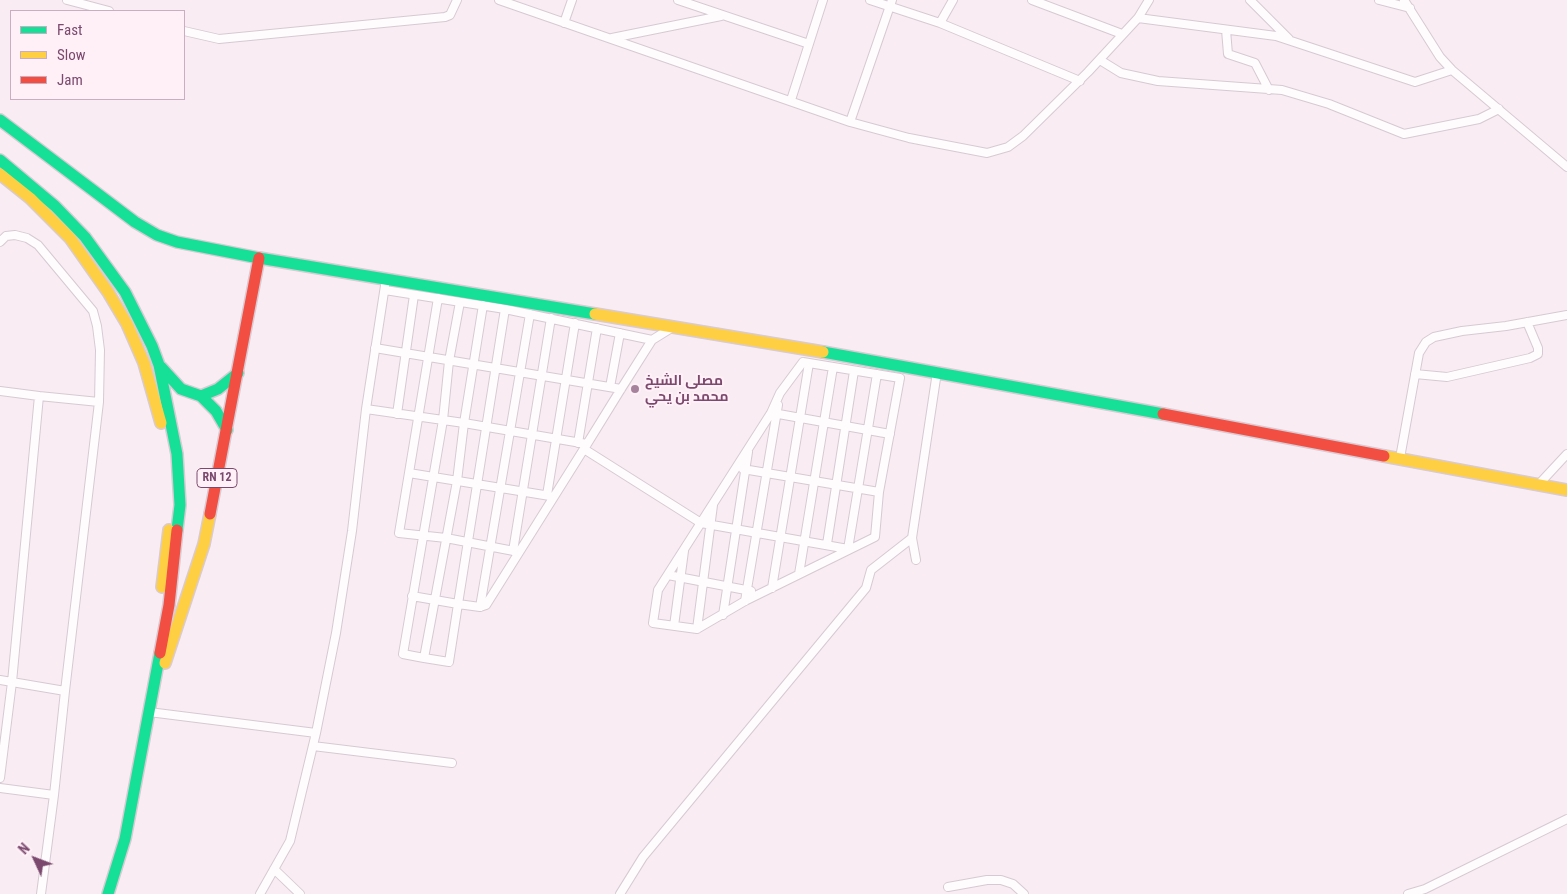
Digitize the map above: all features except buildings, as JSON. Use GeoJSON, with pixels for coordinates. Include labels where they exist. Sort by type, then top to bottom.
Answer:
{"type":"FeatureCollection","features":[{"type":"Feature","properties":{"kind":"main road"},"geometry":{"type":"LineString","coordinates":[[0,120],[156,236],[386,285],[673,327],[937,372],[1540,483],[1567,490]]}},
{"type":"Feature","properties":{"kind":"main road"},"geometry":{"type":"LineString","coordinates":[[0,160],[55,206],[85,237],[107,265],[138,316],[164,383],[177,454],[180,505],[169,605],[152,692]]}},
{"type":"Feature","properties":{"kind":"main road"},"geometry":{"type":"LineString","coordinates":[[0,174],[40,208],[70,238],[108,292],[127,324],[144,363],[159,410],[166,452],[170,509],[162,584],[117,835],[99,894]]}},
{"type":"Feature","properties":{"kind":"main road","name":"RN 12"},"geometry":{"type":"LineString","coordinates":[[108,894],[125,839],[152,692],[166,661],[204,544],[259,258]]}},
{"type":"Feature","properties":{"kind":"main road"},"geometry":{"type":"LineString","coordinates":[[158,365],[166,370],[180,388],[201,396],[216,411],[227,430]]}},
{"type":"Feature","properties":{"kind":"main road"},"geometry":{"type":"LineString","coordinates":[[201,396],[218,389],[238,373]]}},
{"type":"Feature","properties":{"kind":"street"},"geometry":{"type":"LineString","coordinates":[[67,0],[105,10]]}},
{"type":"Feature","properties":{"kind":"street"},"geometry":{"type":"LineString","coordinates":[[185,31],[219,38],[445,17],[450,15],[457,0]]}},
{"type":"Feature","properties":{"kind":"street"},"geometry":{"type":"LineString","coordinates":[[564,23],[572,0]]}},
{"type":"Feature","properties":{"kind":"street"},"geometry":{"type":"LineString","coordinates":[[678,0],[808,44]]}},
{"type":"Feature","properties":{"kind":"street"},"geometry":{"type":"LineString","coordinates":[[791,100],[822,0]]}},
{"type":"Feature","properties":{"kind":"street"},"geometry":{"type":"LineString","coordinates":[[870,0],[891,3],[1080,81]]}},
{"type":"Feature","properties":{"kind":"street"},"geometry":{"type":"LineString","coordinates":[[940,23],[953,0]]}},
{"type":"Feature","properties":{"kind":"street"},"geometry":{"type":"LineString","coordinates":[[1032,0],[1122,34]]}},
{"type":"Feature","properties":{"kind":"street"},"geometry":{"type":"LineString","coordinates":[[504,1],[850,122],[954,148],[987,153],[998,151],[1023,136],[1100,60],[1138,18],[1148,0]]}},
{"type":"Feature","properties":{"kind":"street"},"geometry":{"type":"LineString","coordinates":[[1250,0],[1289,40]]}},
{"type":"Feature","properties":{"kind":"street"},"geometry":{"type":"LineString","coordinates":[[1379,0],[1410,8]]}},
{"type":"Feature","properties":{"kind":"street"},"geometry":{"type":"LineString","coordinates":[[1404,0],[1440,58],[1567,167]]}},
{"type":"Feature","properties":{"kind":"street"},"geometry":{"type":"LineString","coordinates":[[850,122],[891,3]]}},
{"type":"Feature","properties":{"kind":"street"},"geometry":{"type":"LineString","coordinates":[[610,39],[723,15]]}},
{"type":"Feature","properties":{"kind":"street"},"geometry":{"type":"LineString","coordinates":[[1138,18],[1289,40],[1415,82],[1452,70]]}},
{"type":"Feature","properties":{"kind":"street"},"geometry":{"type":"LineString","coordinates":[[1226,30],[1228,54],[1255,63],[1269,90]]}},
{"type":"Feature","properties":{"kind":"street"},"geometry":{"type":"LineString","coordinates":[[1100,60],[1121,73],[1158,80],[1282,90],[1329,104],[1404,134],[1471,121],[1499,109]]}},
{"type":"Feature","properties":{"kind":"street"},"geometry":{"type":"LineString","coordinates":[[0,242],[6,236],[15,235],[27,238],[38,245],[93,311],[98,326],[100,350],[99,402],[41,894]]}},
{"type":"Feature","properties":{"kind":"street"},"geometry":{"type":"LineString","coordinates":[[260,894],[290,841],[316,734],[336,633],[352,531],[366,409],[386,285],[414,295],[505,309],[652,340]]}},
{"type":"Feature","properties":{"kind":"street"},"geometry":{"type":"LineString","coordinates":[[397,414],[414,295]]}},
{"type":"Feature","properties":{"kind":"street"},"geometry":{"type":"LineString","coordinates":[[438,298],[420,417],[399,533],[446,538],[516,552]]}},
{"type":"Feature","properties":{"kind":"street"},"geometry":{"type":"LineString","coordinates":[[460,302],[449,361],[443,420],[412,596],[404,654],[449,662],[505,309]]}},
{"type":"Feature","properties":{"kind":"street"},"geometry":{"type":"LineString","coordinates":[[424,658],[457,481],[464,423],[483,305]]}},
{"type":"Feature","properties":{"kind":"street"},"geometry":{"type":"LineString","coordinates":[[480,607],[530,314]]}},
{"type":"Feature","properties":{"kind":"street"},"geometry":{"type":"LineString","coordinates":[[1400,458],[1419,353],[1426,342],[1434,337],[1567,315]]}},
{"type":"Feature","properties":{"kind":"street"},"geometry":{"type":"LineString","coordinates":[[516,552],[523,492],[551,318]]}},
{"type":"Feature","properties":{"kind":"street"},"geometry":{"type":"LineString","coordinates":[[1415,374],[1446,377],[1530,358],[1538,354],[1538,348],[1527,322]]}},
{"type":"Feature","properties":{"kind":"street"},"geometry":{"type":"LineString","coordinates":[[551,496],[556,439],[575,323]]}},
{"type":"Feature","properties":{"kind":"street"},"geometry":{"type":"LineString","coordinates":[[412,596],[480,607],[486,605],[551,496],[585,447],[652,340],[673,327]]}},
{"type":"Feature","properties":{"kind":"street"},"geometry":{"type":"LineString","coordinates":[[578,443],[597,328]]}},
{"type":"Feature","properties":{"kind":"street"},"geometry":{"type":"LineString","coordinates":[[610,387],[620,333]]}},
{"type":"Feature","properties":{"kind":"street"},"geometry":{"type":"LineString","coordinates":[[375,348],[621,389]]}},
{"type":"Feature","properties":{"kind":"street"},"geometry":{"type":"LineString","coordinates":[[745,601],[774,413],[780,393],[803,362],[900,378],[880,492],[875,537],[745,601],[697,629],[653,622],[658,590],[749,447],[774,413]]}},
{"type":"Feature","properties":{"kind":"street"},"geometry":{"type":"LineString","coordinates":[[772,588],[809,363]]}},
{"type":"Feature","properties":{"kind":"street"},"geometry":{"type":"LineString","coordinates":[[799,574],[833,367]]}},
{"type":"Feature","properties":{"kind":"street"},"geometry":{"type":"LineString","coordinates":[[827,544],[854,371]]}},
{"type":"Feature","properties":{"kind":"street"},"geometry":{"type":"LineString","coordinates":[[916,560],[912,538],[937,372]]}},
{"type":"Feature","properties":{"kind":"street"},"geometry":{"type":"LineString","coordinates":[[848,549],[877,374]]}},
{"type":"Feature","properties":{"kind":"street"},"geometry":{"type":"LineString","coordinates":[[0,391],[99,402]]}},
{"type":"Feature","properties":{"kind":"street"},"geometry":{"type":"LineString","coordinates":[[0,778],[12,682],[39,396]]}},
{"type":"Feature","properties":{"kind":"street"},"geometry":{"type":"LineString","coordinates":[[366,409],[464,423],[578,443],[701,523],[848,549]]}},
{"type":"Feature","properties":{"kind":"street"},"geometry":{"type":"LineString","coordinates":[[774,413],[890,434]]}},
{"type":"Feature","properties":{"kind":"street"},"geometry":{"type":"LineString","coordinates":[[723,615],[749,447]]}},
{"type":"Feature","properties":{"kind":"street"},"geometry":{"type":"LineString","coordinates":[[1540,483],[1566,458]]}},
{"type":"Feature","properties":{"kind":"street"},"geometry":{"type":"LineString","coordinates":[[736,468],[880,492]]}},
{"type":"Feature","properties":{"kind":"street"},"geometry":{"type":"LineString","coordinates":[[409,473],[551,496]]}},
{"type":"Feature","properties":{"kind":"street"},"geometry":{"type":"LineString","coordinates":[[697,629],[714,503]]}},
{"type":"Feature","properties":{"kind":"street"},"geometry":{"type":"LineString","coordinates":[[620,894],[643,857],[866,588],[871,570],[912,538]]}},
{"type":"Feature","properties":{"kind":"street"},"geometry":{"type":"LineString","coordinates":[[674,626],[684,549]]}},
{"type":"Feature","properties":{"kind":"street"},"geometry":{"type":"LineString","coordinates":[[668,575],[762,594]]}},
{"type":"Feature","properties":{"kind":"street"},"geometry":{"type":"LineString","coordinates":[[0,680],[65,691]]}},
{"type":"Feature","properties":{"kind":"street"},"geometry":{"type":"LineString","coordinates":[[149,712],[316,734]]}},
{"type":"Feature","properties":{"kind":"street"},"geometry":{"type":"LineString","coordinates":[[313,746],[452,763]]}},
{"type":"Feature","properties":{"kind":"street"},"geometry":{"type":"LineString","coordinates":[[0,788],[54,795]]}},
{"type":"Feature","properties":{"kind":"street"},"geometry":{"type":"LineString","coordinates":[[1408,894],[1567,820]]}},
{"type":"Feature","properties":{"kind":"street"},"geometry":{"type":"LineString","coordinates":[[274,869],[300,894]]}},
{"type":"Feature","properties":{"kind":"street"},"geometry":{"type":"LineString","coordinates":[[948,887],[987,880],[1001,880],[1013,884],[1024,894]]}},
{"type":"Feature","properties":{"kind":"traffic: fast"},"geometry":{"type":"LineString","coordinates":[[0,120],[135,222],[157,235],[177,242],[259,258],[595,314]]}},
{"type":"Feature","properties":{"kind":"traffic: fast"},"geometry":{"type":"LineString","coordinates":[[0,160],[55,206],[85,237],[125,292],[152,346],[159,365],[177,454],[180,505],[177,530]]}},
{"type":"Feature","properties":{"kind":"traffic: fast"},"geometry":{"type":"LineString","coordinates":[[823,352],[1163,414]]}},
{"type":"Feature","properties":{"kind":"traffic: fast"},"geometry":{"type":"LineString","coordinates":[[161,367],[181,389],[201,396],[218,389],[238,373]]}},
{"type":"Feature","properties":{"kind":"traffic: fast"},"geometry":{"type":"LineString","coordinates":[[201,396],[216,411],[227,430]]}},
{"type":"Feature","properties":{"kind":"traffic: fast"},"geometry":{"type":"LineString","coordinates":[[108,894],[125,839],[160,653]]}},
{"type":"Feature","properties":{"kind":"traffic: slow"},"geometry":{"type":"LineString","coordinates":[[0,174],[30,198],[70,238],[108,292],[127,324],[144,363],[161,423]]}},
{"type":"Feature","properties":{"kind":"traffic: slow"},"geometry":{"type":"LineString","coordinates":[[595,314],[823,352]]}},
{"type":"Feature","properties":{"kind":"traffic: slow"},"geometry":{"type":"LineString","coordinates":[[1384,456],[1567,490]]}},
{"type":"Feature","properties":{"kind":"traffic: slow"},"geometry":{"type":"LineString","coordinates":[[165,663],[204,544],[210,514]]}},
{"type":"Feature","properties":{"kind":"traffic: slow"},"geometry":{"type":"LineString","coordinates":[[162,587],[169,530]]}},
{"type":"Feature","properties":{"kind":"traffic: jam"},"geometry":{"type":"LineString","coordinates":[[210,514],[259,258]]}},
{"type":"Feature","properties":{"kind":"traffic: jam"},"geometry":{"type":"LineString","coordinates":[[1163,414],[1384,456]]}},
{"type":"Feature","properties":{"kind":"traffic: jam"},"geometry":{"type":"LineString","coordinates":[[160,653],[169,605],[177,530]]}},
{"type":"Feature","properties":{"kind":"place","name":"مصلى الشيخ محمد بن يحي"},"geometry":{"type":"Point","coordinates":[635,389]}}]}
